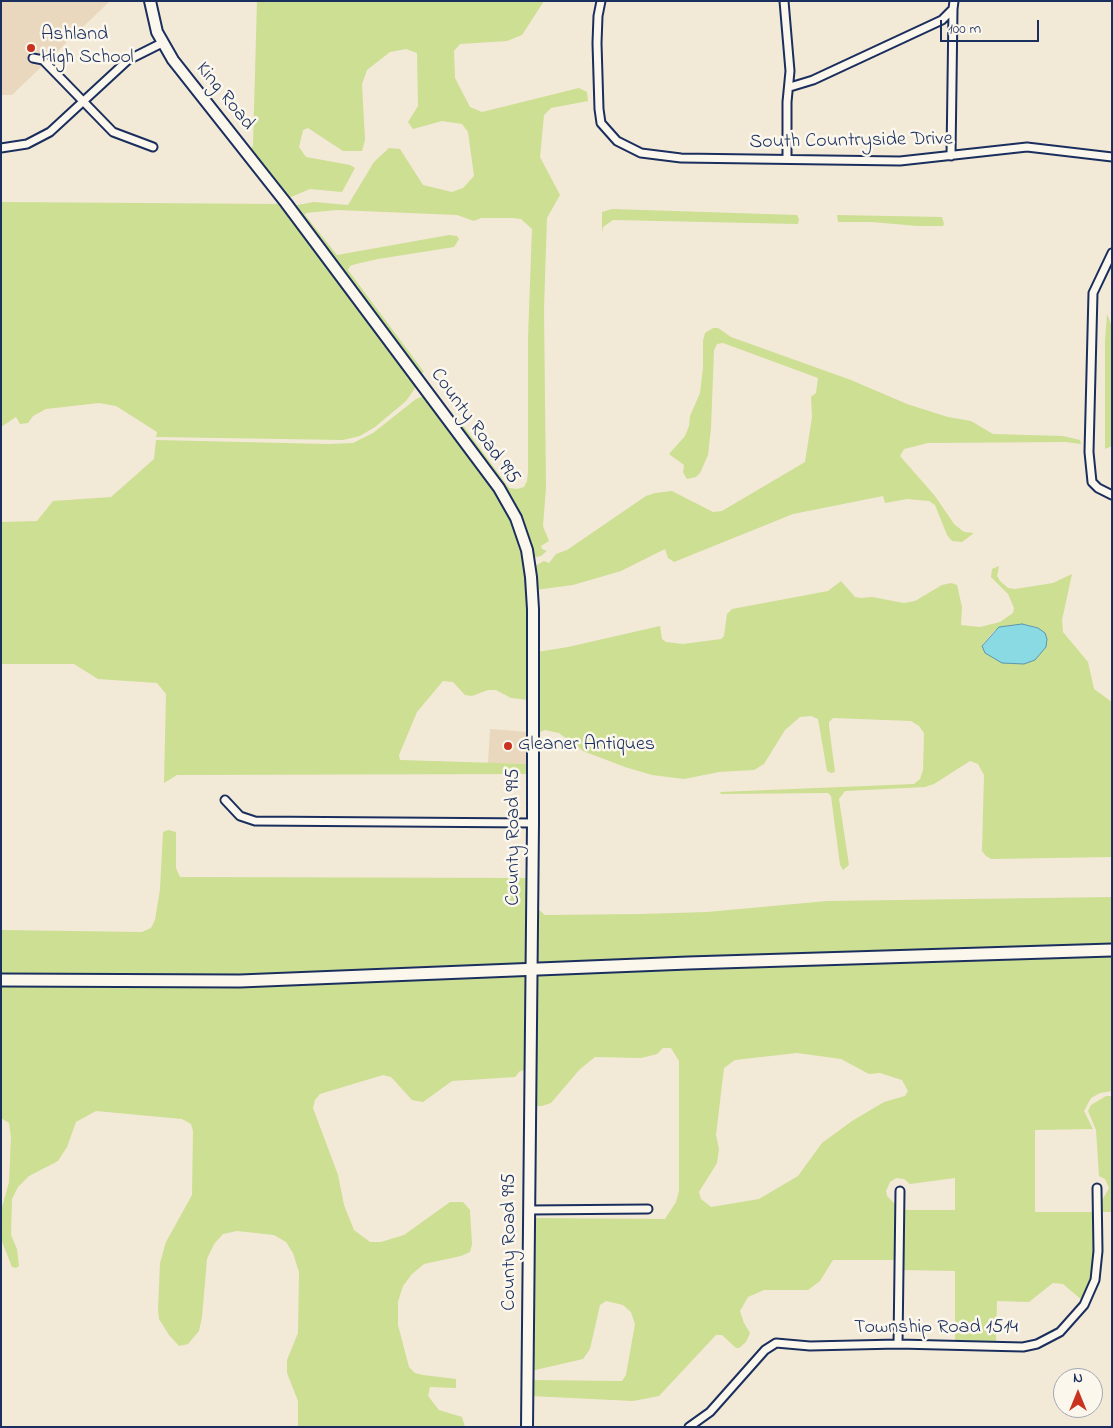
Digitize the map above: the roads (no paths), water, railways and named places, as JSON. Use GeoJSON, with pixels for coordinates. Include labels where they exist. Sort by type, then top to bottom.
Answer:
{"type":"FeatureCollection","features":[{"type":"Feature","properties":{"kind":"main road"},"geometry":{"type":"LineString","coordinates":[[1,980],[240,981],[1112,950]]}},
{"type":"Feature","properties":{"kind":"street","name":"King Road"},"geometry":{"type":"LineString","coordinates":[[150,1],[162,43],[187,80],[288,205]]}},
{"type":"Feature","properties":{"kind":"street","name":"South Countryside Drive"},"geometry":{"type":"LineString","coordinates":[[602,1],[597,24],[599,114],[603,127],[623,145],[641,153],[664,158],[900,160],[1027,147],[1112,157]]}},
{"type":"Feature","properties":{"kind":"street"},"geometry":{"type":"LineString","coordinates":[[784,1],[788,32],[790,88],[787,159]]}},
{"type":"Feature","properties":{"kind":"street"},"geometry":{"type":"LineString","coordinates":[[790,88],[813,80],[942,20],[953,5]]}},
{"type":"Feature","properties":{"kind":"street"},"geometry":{"type":"LineString","coordinates":[[951,156],[953,5]]}},
{"type":"Feature","properties":{"kind":"street"},"geometry":{"type":"LineString","coordinates":[[1,148],[16,147],[37,140],[50,132],[128,60],[162,43]]}},
{"type":"Feature","properties":{"kind":"street"},"geometry":{"type":"LineString","coordinates":[[33,58],[43,60],[82,102],[114,132],[154,147]]}},
{"type":"Feature","properties":{"kind":"street","name":"County Road 995"},"geometry":{"type":"LineString","coordinates":[[288,205],[499,488],[519,526],[527,550],[532,590],[533,822],[527,1427]]}},
{"type":"Feature","properties":{"kind":"street"},"geometry":{"type":"LineString","coordinates":[[1112,253],[1096,283],[1092,299],[1089,452],[1092,482],[1098,488],[1112,495]]}},
{"type":"Feature","properties":{"kind":"street"},"geometry":{"type":"LineString","coordinates":[[225,800],[240,816],[255,821],[533,822]]}},
{"type":"Feature","properties":{"kind":"street","name":"Township Road 1514"},"geometry":{"type":"LineString","coordinates":[[689,1427],[710,1412],[765,1350],[776,1343],[810,1346],[898,1344],[1023,1347],[1037,1344],[1060,1332],[1084,1304],[1095,1280],[1098,1251],[1097,1188]]}},
{"type":"Feature","properties":{"kind":"street"},"geometry":{"type":"LineString","coordinates":[[898,1344],[900,1191]]}},
{"type":"Feature","properties":{"kind":"street"},"geometry":{"type":"LineString","coordinates":[[528,1210],[648,1210]]}},
{"type":"Feature","properties":{"kind":"water"},"geometry":{"type":"Polygon","coordinates":[[[1022,624],[1038,628],[1045,633],[1047,639],[1046,647],[1035,660],[1024,664],[1002,663],[985,653],[982,646],[999,627],[1022,624]]]}},
{"type":"Feature","properties":{"kind":"place","name":"Ashland High School"},"geometry":{"type":"Point","coordinates":[31,48]}},
{"type":"Feature","properties":{"kind":"place","name":"Gleaner Antiques"},"geometry":{"type":"Point","coordinates":[508,746]}}]}
